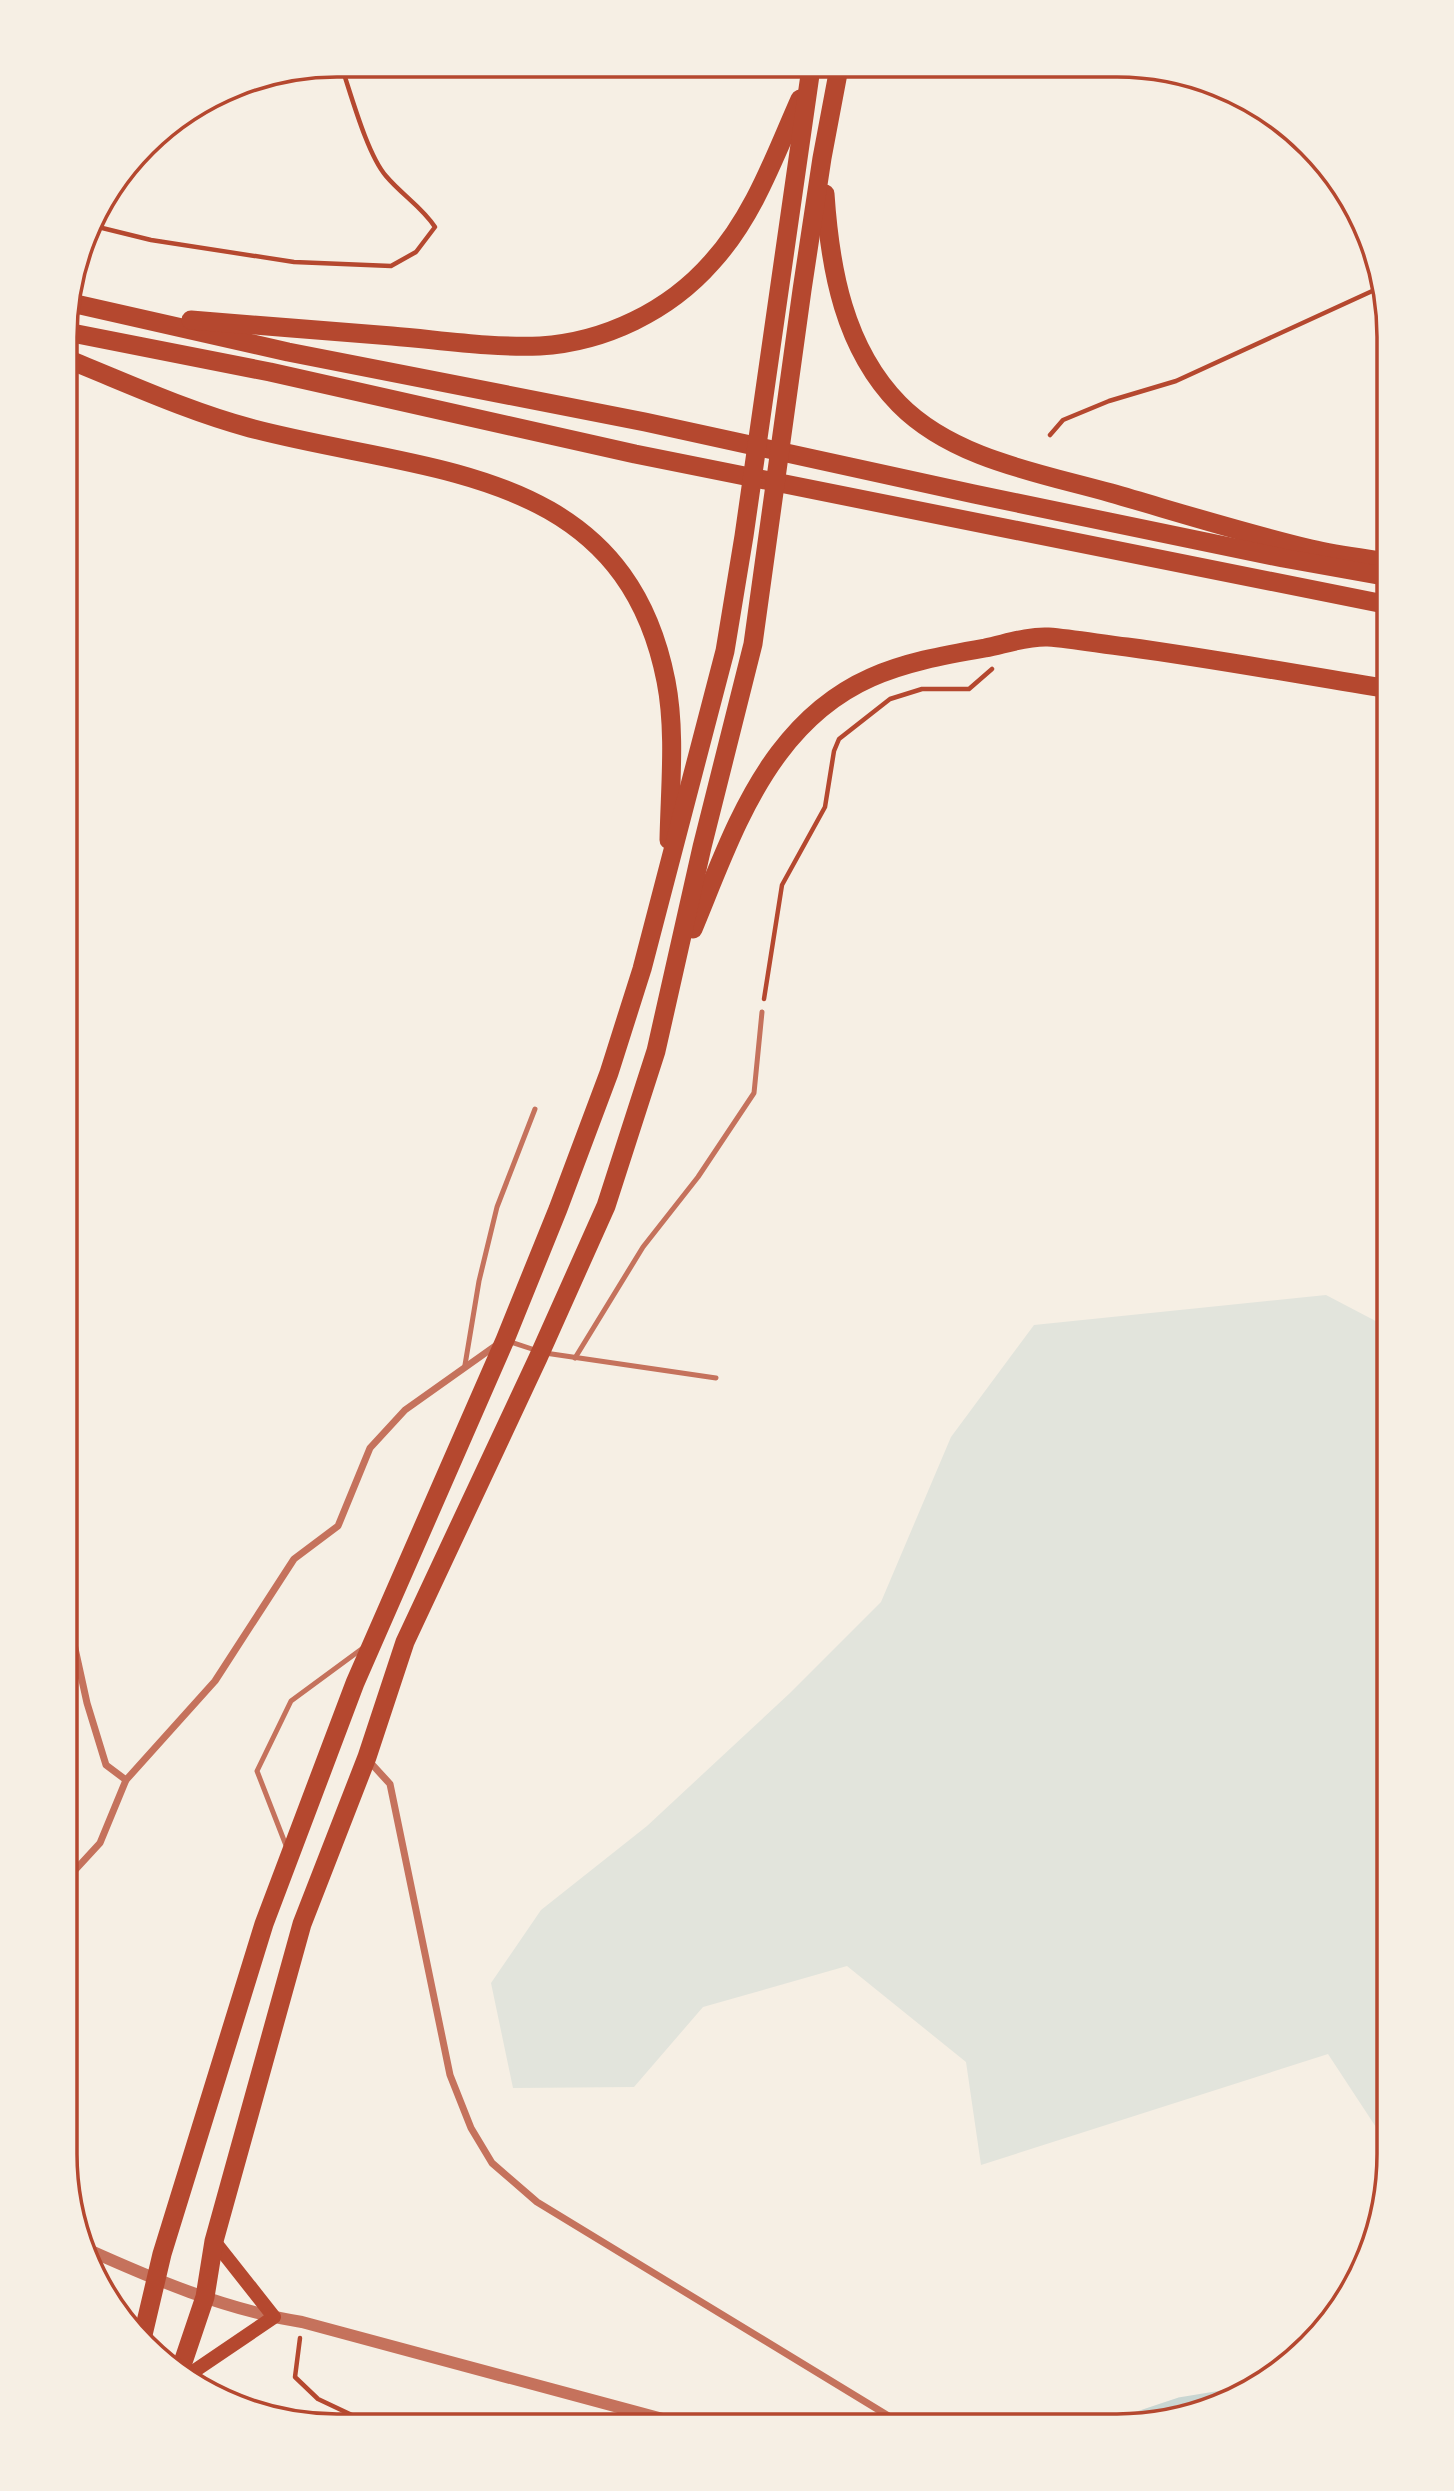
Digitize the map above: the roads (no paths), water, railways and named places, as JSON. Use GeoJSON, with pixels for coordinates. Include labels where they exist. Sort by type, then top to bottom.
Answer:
{"type":"FeatureCollection","features":[{"type":"Feature","properties":{"kind":"highway"},"geometry":{"type":"LineString","coordinates":[[120,314],[540,346],[578,341],[613,331],[666,303],[689,286],[713,262],[752,205],[808,77]]}},
{"type":"Feature","properties":{"kind":"highway"},"geometry":{"type":"LineString","coordinates":[[145,2328],[215,2079],[264,1924],[374,1640],[505,1340],[558,1209],[609,1073],[642,969],[725,651],[744,537],[809,77]]}},
{"type":"Feature","properties":{"kind":"highway"},"geometry":{"type":"LineString","coordinates":[[183,2363],[205,2297],[214,2241],[302,1924],[367,1758],[405,1642],[606,1206],[656,1051],[753,643],[822,158],[837,77]]}},
{"type":"Feature","properties":{"kind":"highway"},"geometry":{"type":"LineString","coordinates":[[822,158],[826,218],[840,301],[866,361],[898,403],[916,420],[960,447],[992,459],[1312,549],[1377,560]]}},
{"type":"Feature","properties":{"kind":"highway"},"geometry":{"type":"LineString","coordinates":[[79,305],[288,352],[645,422],[974,494],[1377,575]]}},
{"type":"Feature","properties":{"kind":"highway"},"geometry":{"type":"LineString","coordinates":[[77,334],[270,372],[635,454],[1377,604]]}},
{"type":"Feature","properties":{"kind":"highway"},"geometry":{"type":"LineString","coordinates":[[77,363],[192,410],[250,428],[462,474],[497,485],[552,510],[575,526],[597,545],[617,569],[648,621],[658,651],[666,682],[671,722],[669,870]]}},
{"type":"Feature","properties":{"kind":"highway"},"geometry":{"type":"LineString","coordinates":[[674,975],[732,836],[760,782],[780,751],[804,725],[846,690],[878,673],[931,657],[1045,637],[1164,652],[1377,687]]}},
{"type":"Feature","properties":{"kind":"main road"},"geometry":{"type":"LineString","coordinates":[[194,2371],[274,2317],[214,2241]]}},
{"type":"Feature","properties":{"kind":"street"},"geometry":{"type":"LineString","coordinates":[[77,1868],[100,1843],[126,1780],[215,1681],[294,1559],[338,1526],[370,1448],[405,1410],[465,1365],[505,1340]]}},
{"type":"Feature","properties":{"kind":"street"},"geometry":{"type":"LineString","coordinates":[[77,1658],[87,1703],[106,1765],[126,1780]]}},
{"type":"Feature","properties":{"kind":"street"},"geometry":{"type":"LineString","coordinates":[[367,1758],[390,1784],[450,2076],[471,2128],[492,2163],[537,2202],[885,2414]]}},
{"type":"Feature","properties":{"kind":"street"},"geometry":{"type":"LineString","coordinates":[[97,2254],[156,2280],[205,2297],[644,2414]]}},
{"type":"Feature","properties":{"kind":"lane"},"geometry":{"type":"LineString","coordinates":[[575,1358],[643,1247],[698,1177],[754,1093],[762,1012]]}},
{"type":"Feature","properties":{"kind":"lane"},"geometry":{"type":"LineString","coordinates":[[465,1365],[479,1281],[497,1207],[535,1109]]}},
{"type":"Feature","properties":{"kind":"lane"},"geometry":{"type":"LineString","coordinates":[[505,1340],[541,1352],[716,1378]]}},
{"type":"Feature","properties":{"kind":"lane"},"geometry":{"type":"LineString","coordinates":[[290,1854],[257,1771],[291,1701],[374,1640]]}},
{"type":"Feature","properties":{"kind":"waterway"},"geometry":{"type":"LineString","coordinates":[[1145,2412],[1179,2401],[1212,2396]]}}]}
